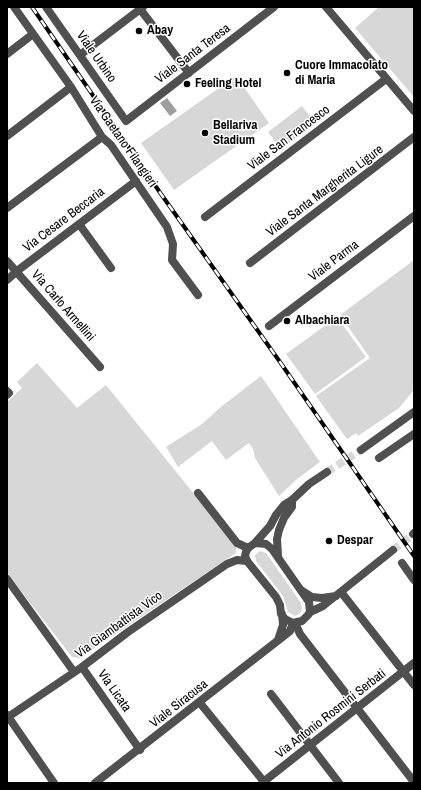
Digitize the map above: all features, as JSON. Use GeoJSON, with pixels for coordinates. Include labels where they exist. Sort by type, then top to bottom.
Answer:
{"type":"FeatureCollection","features":[{"type":"Feature","properties":{"kind":"street","name":"Via Gaetano Filangieri"},"geometry":{"type":"LineString","coordinates":[[14,7],[71,87],[102,137],[111,145],[167,227],[173,244],[172,260],[198,295]]}},
{"type":"Feature","properties":{"kind":"street","name":"Viale Urbino"},"geometry":{"type":"LineString","coordinates":[[46,7],[126,120]]}},
{"type":"Feature","properties":{"kind":"street","name":"Viale Santa Teresa"},"geometry":{"type":"LineString","coordinates":[[126,120],[274,7]]}},
{"type":"Feature","properties":{"kind":"street"},"geometry":{"type":"LineString","coordinates":[[326,7],[414,111]]}},
{"type":"Feature","properties":{"kind":"street"},"geometry":{"type":"LineString","coordinates":[[80,55],[141,8],[189,73]]}},
{"type":"Feature","properties":{"kind":"street"},"geometry":{"type":"LineString","coordinates":[[7,54],[34,34]]}},
{"type":"Feature","properties":{"kind":"street","name":"Viale San Francesco"},"geometry":{"type":"LineString","coordinates":[[206,217],[386,79]]}},
{"type":"Feature","properties":{"kind":"street"},"geometry":{"type":"LineString","coordinates":[[7,136],[71,87]]}},
{"type":"Feature","properties":{"kind":"street"},"geometry":{"type":"LineString","coordinates":[[7,208],[102,137]]}},
{"type":"Feature","properties":{"kind":"street","name":"Viale Santa Margherita Ligure"},"geometry":{"type":"LineString","coordinates":[[250,263],[414,137]]}},
{"type":"Feature","properties":{"kind":"street","name":"Via Cesare Beccaria"},"geometry":{"type":"LineString","coordinates":[[7,280],[16,271],[136,181]]}},
{"type":"Feature","properties":{"kind":"street","name":"Viale Parma"},"geometry":{"type":"LineString","coordinates":[[269,326],[414,216]]}},
{"type":"Feature","properties":{"kind":"street"},"geometry":{"type":"LineString","coordinates":[[79,224],[111,268]]}},
{"type":"Feature","properties":{"kind":"street","name":"Via Carlo Armellini"},"geometry":{"type":"LineString","coordinates":[[7,261],[100,367]]}},
{"type":"Feature","properties":{"kind":"street"},"geometry":{"type":"LineString","coordinates":[[361,450],[414,412]]}},
{"type":"Feature","properties":{"kind":"street"},"geometry":{"type":"LineString","coordinates":[[379,458],[414,434]]}},
{"type":"Feature","properties":{"kind":"street"},"geometry":{"type":"LineString","coordinates":[[276,642],[282,626],[280,605],[276,597],[247,561],[246,556],[252,546],[270,526],[284,505],[327,472]]}},
{"type":"Feature","properties":{"kind":"street"},"geometry":{"type":"LineString","coordinates":[[198,493],[237,543],[252,546],[261,543],[269,546],[309,602],[310,612],[323,606],[393,550]]}},
{"type":"Feature","properties":{"kind":"street"},"geometry":{"type":"LineString","coordinates":[[279,558],[277,548],[279,530],[284,518],[292,507],[292,500]]}},
{"type":"Feature","properties":{"kind":"street","name":"Via Giambattista Vico"},"geometry":{"type":"LineString","coordinates":[[8,716],[82,667],[128,632],[227,564],[237,560],[247,561]]}},
{"type":"Feature","properties":{"kind":"street"},"geometry":{"type":"LineString","coordinates":[[402,563],[414,580]]}},
{"type":"Feature","properties":{"kind":"street"},"geometry":{"type":"LineString","coordinates":[[7,579],[74,672]]}},
{"type":"Feature","properties":{"kind":"street"},"geometry":{"type":"LineString","coordinates":[[301,590],[312,597],[322,598],[339,594]]}},
{"type":"Feature","properties":{"kind":"street"},"geometry":{"type":"LineString","coordinates":[[339,594],[414,685]]}},
{"type":"Feature","properties":{"kind":"street","name":"Viale Siracusa"},"geometry":{"type":"LineString","coordinates":[[95,783],[140,750],[290,631],[297,622],[308,616],[310,612]]}},
{"type":"Feature","properties":{"kind":"street"},"geometry":{"type":"LineString","coordinates":[[282,614],[285,619],[297,622],[300,634],[414,782]]}},
{"type":"Feature","properties":{"kind":"street","name":"Via Antonio Rosmini Serbati"},"geometry":{"type":"LineString","coordinates":[[264,783],[414,663]]}},
{"type":"Feature","properties":{"kind":"street","name":"Via Licata"},"geometry":{"type":"LineString","coordinates":[[82,667],[140,750]]}},
{"type":"Feature","properties":{"kind":"street"},"geometry":{"type":"LineString","coordinates":[[271,694],[309,746],[339,783]]}},
{"type":"Feature","properties":{"kind":"street"},"geometry":{"type":"LineString","coordinates":[[200,702],[264,783]]}},
{"type":"Feature","properties":{"kind":"street"},"geometry":{"type":"LineString","coordinates":[[8,716],[54,783]]}},
{"type":"Feature","properties":{"kind":"shaded area"},"geometry":{"type":"Polygon","coordinates":[[[379,7],[414,7],[414,97],[355,28],[379,7]]]}},
{"type":"Feature","properties":{"kind":"shaded area","name":"Bellariva Stadium"},"geometry":{"type":"Polygon","coordinates":[[[236,76],[269,123],[174,190],[141,143],[236,76]]]}},
{"type":"Feature","properties":{"kind":"shaded area"},"geometry":{"type":"Polygon","coordinates":[[[167,98],[177,111],[170,116],[160,103],[167,98]]]}},
{"type":"Feature","properties":{"kind":"shaded area"},"geometry":{"type":"Polygon","coordinates":[[[302,106],[315,123],[281,149],[268,132],[302,106]]]}},
{"type":"Feature","properties":{"kind":"shaded area"},"geometry":{"type":"Polygon","coordinates":[[[414,260],[414,390],[399,408],[358,436],[356,433],[347,439],[316,396],[370,358],[340,315],[414,260]]]}},
{"type":"Feature","properties":{"kind":"shaded area"},"geometry":{"type":"Polygon","coordinates":[[[337,317],[366,357],[315,394],[286,354],[337,317]]]}},
{"type":"Feature","properties":{"kind":"shaded area"},"geometry":{"type":"Polygon","coordinates":[[[37,363],[77,408],[106,385],[236,546],[236,553],[80,658],[72,657],[7,573],[7,402],[22,388],[17,382],[37,363]]]}},
{"type":"Feature","properties":{"kind":"shaded area"},"geometry":{"type":"Polygon","coordinates":[[[261,376],[320,462],[297,479],[279,496],[255,458],[253,449],[249,443],[226,460],[212,441],[178,467],[166,447],[202,424],[222,406],[261,376]]]}},
{"type":"Feature","properties":{"kind":"shaded area"},"geometry":{"type":"Polygon","coordinates":[[[260,551],[266,553],[301,603],[302,610],[299,614],[295,616],[288,612],[283,596],[256,561],[255,555],[260,551]]]}},
{"type":"Feature","properties":{"kind":"tunnel"},"geometry":{"type":"LineString","coordinates":[[327,472],[361,450]]}},
{"type":"Feature","properties":{"kind":"tunnel"},"geometry":{"type":"LineString","coordinates":[[393,550],[413,534]]}},
{"type":"Feature","properties":{"kind":"railway"},"geometry":{"type":"LineString","coordinates":[[32,7],[414,556]]}},
{"type":"Feature","properties":{"kind":"place","name":"Abay"},"geometry":{"type":"Point","coordinates":[139,31]}},
{"type":"Feature","properties":{"kind":"place","name":"Cuore Immacolato di Maria"},"geometry":{"type":"Point","coordinates":[287,73]}},
{"type":"Feature","properties":{"kind":"place","name":"Feeling Hotel"},"geometry":{"type":"Point","coordinates":[187,84]}},
{"type":"Feature","properties":{"kind":"place","name":"Bellariva Stadium"},"geometry":{"type":"Point","coordinates":[205,133]}},
{"type":"Feature","properties":{"kind":"place","name":"Albachiara"},"geometry":{"type":"Point","coordinates":[287,321]}},
{"type":"Feature","properties":{"kind":"place","name":"Despar"},"geometry":{"type":"Point","coordinates":[329,541]}}]}
